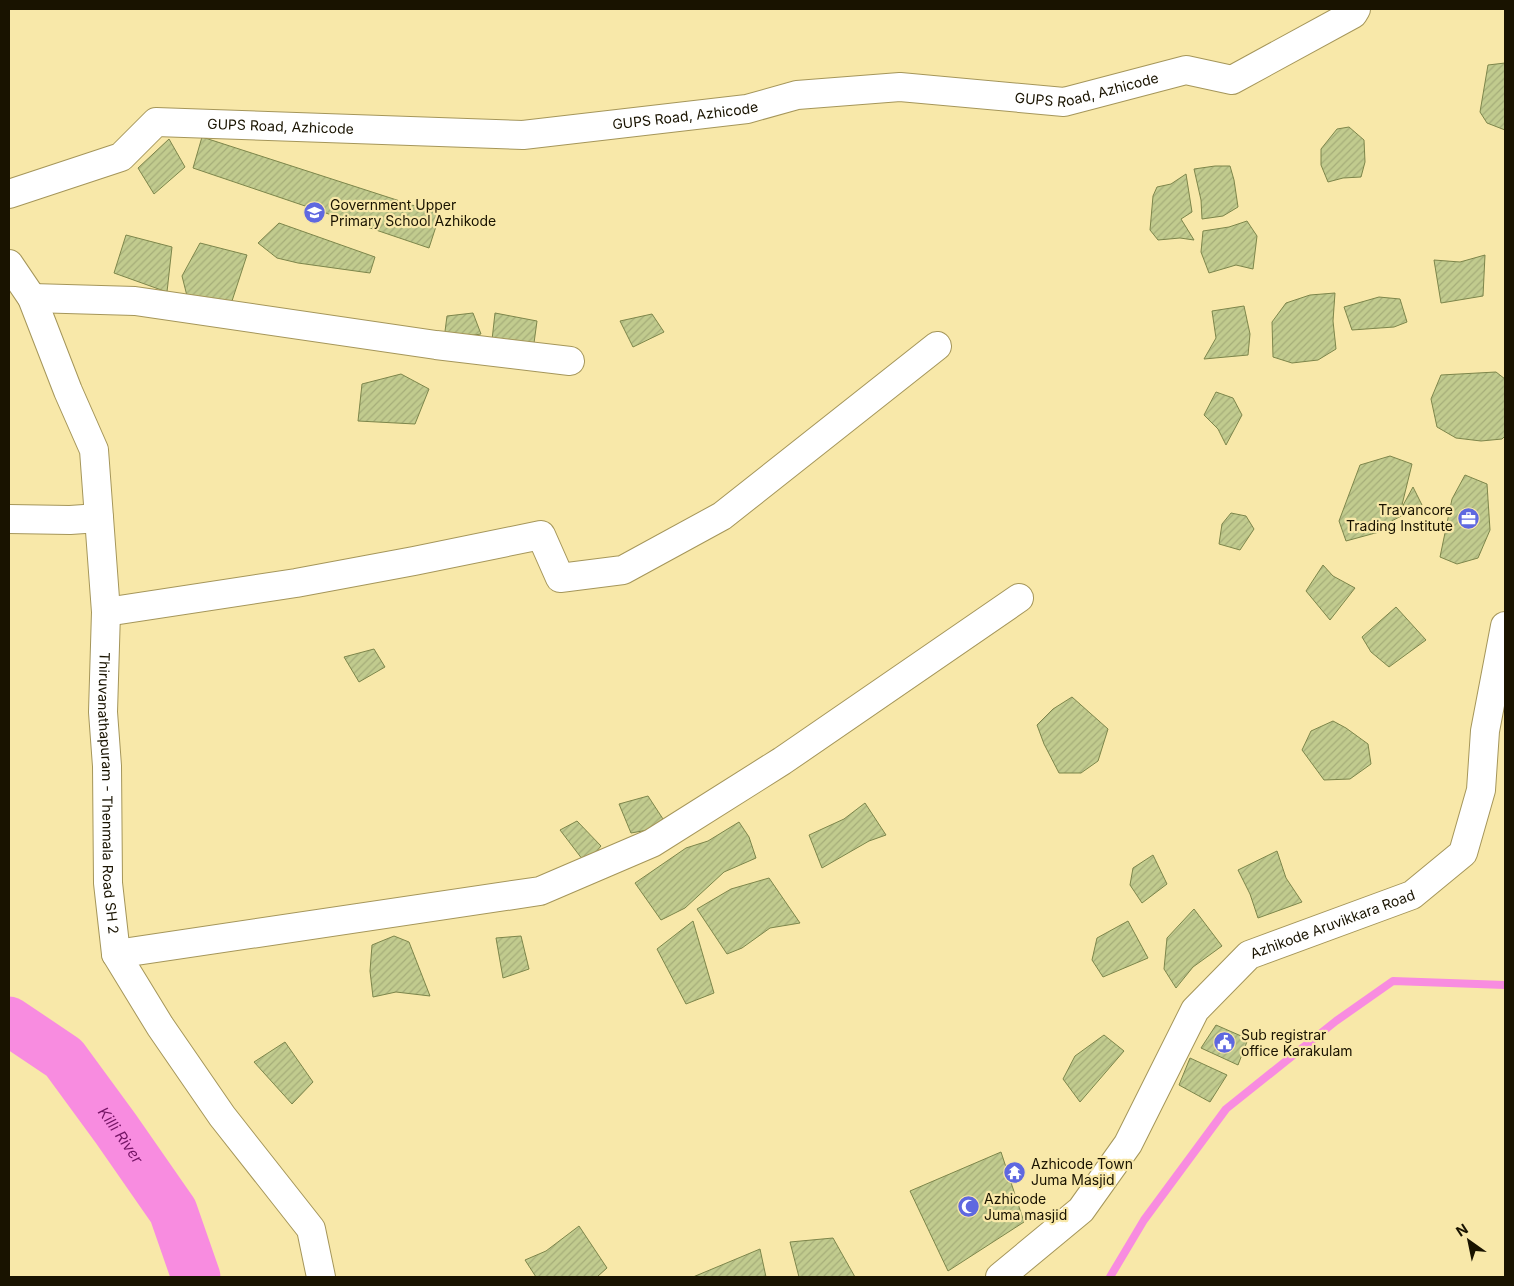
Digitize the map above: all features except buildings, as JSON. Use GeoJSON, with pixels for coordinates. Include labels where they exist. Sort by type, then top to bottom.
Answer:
{"type":"FeatureCollection","features":[{"type":"Feature","properties":{"kind":"street","name":"GUPS Road, Azhicode"},"geometry":{"type":"LineString","coordinates":[[9,194],[121,157],[156,122],[524,136],[747,109],[797,95],[900,87],[1064,102],[1186,70],[1232,80],[1353,14],[1356,9]]}},
{"type":"Feature","properties":{"kind":"street","name":"Thiruvanathapuram - Thenmala Road SH 2"},"geometry":{"type":"LineString","coordinates":[[9,264],[32,298],[68,391],[94,450],[106,612],[103,712],[108,883],[116,954],[160,1026],[222,1116],[311,1229],[321,1277]]}},
{"type":"Feature","properties":{"kind":"street"},"geometry":{"type":"LineString","coordinates":[[32,298],[135,301],[436,345],[570,361]]}},
{"type":"Feature","properties":{"kind":"street"},"geometry":{"type":"LineString","coordinates":[[106,612],[296,582],[414,561],[541,535],[560,578],[623,570],[722,516],[937,346]]}},
{"type":"Feature","properties":{"kind":"street"},"geometry":{"type":"LineString","coordinates":[[9,520],[99,518]]}},
{"type":"Feature","properties":{"kind":"street"},"geometry":{"type":"LineString","coordinates":[[116,954],[540,891],[652,843],[782,761],[1019,598]]}},
{"type":"Feature","properties":{"kind":"street","name":"Azhikode Aruvikkara Road"},"geometry":{"type":"LineString","coordinates":[[1000,1277],[1081,1210],[1128,1144],[1196,1010],[1249,955],[1412,895],[1463,853],[1481,790],[1485,731],[1505,626]]}},
{"type":"Feature","properties":{"kind":"waterway"},"geometry":{"type":"LineString","coordinates":[[1110,1277],[1144,1220],[1226,1109],[1336,1021],[1393,981],[1505,985]]}},
{"type":"Feature","properties":{"kind":"waterway","name":"Killi River"},"geometry":{"type":"LineString","coordinates":[[9,1021],[64,1058],[116,1129],[173,1211],[196,1277]]}},
{"type":"Feature","properties":{"kind":"place","name":"Government Upper Primary School Azhikode"},"geometry":{"type":"Point","coordinates":[314,213]}},
{"type":"Feature","properties":{"kind":"place","name":"Travancore Trading Institute"},"geometry":{"type":"Point","coordinates":[1469,518]}},
{"type":"Feature","properties":{"kind":"place","name":"Sub registrar office Karakulam"},"geometry":{"type":"Point","coordinates":[1225,1043]}},
{"type":"Feature","properties":{"kind":"place","name":"Azhicode Town Juma Masjid"},"geometry":{"type":"Point","coordinates":[1015,1172]}},
{"type":"Feature","properties":{"kind":"place","name":"Azhicode Juma masjid"},"geometry":{"type":"Point","coordinates":[968,1207]}}]}
